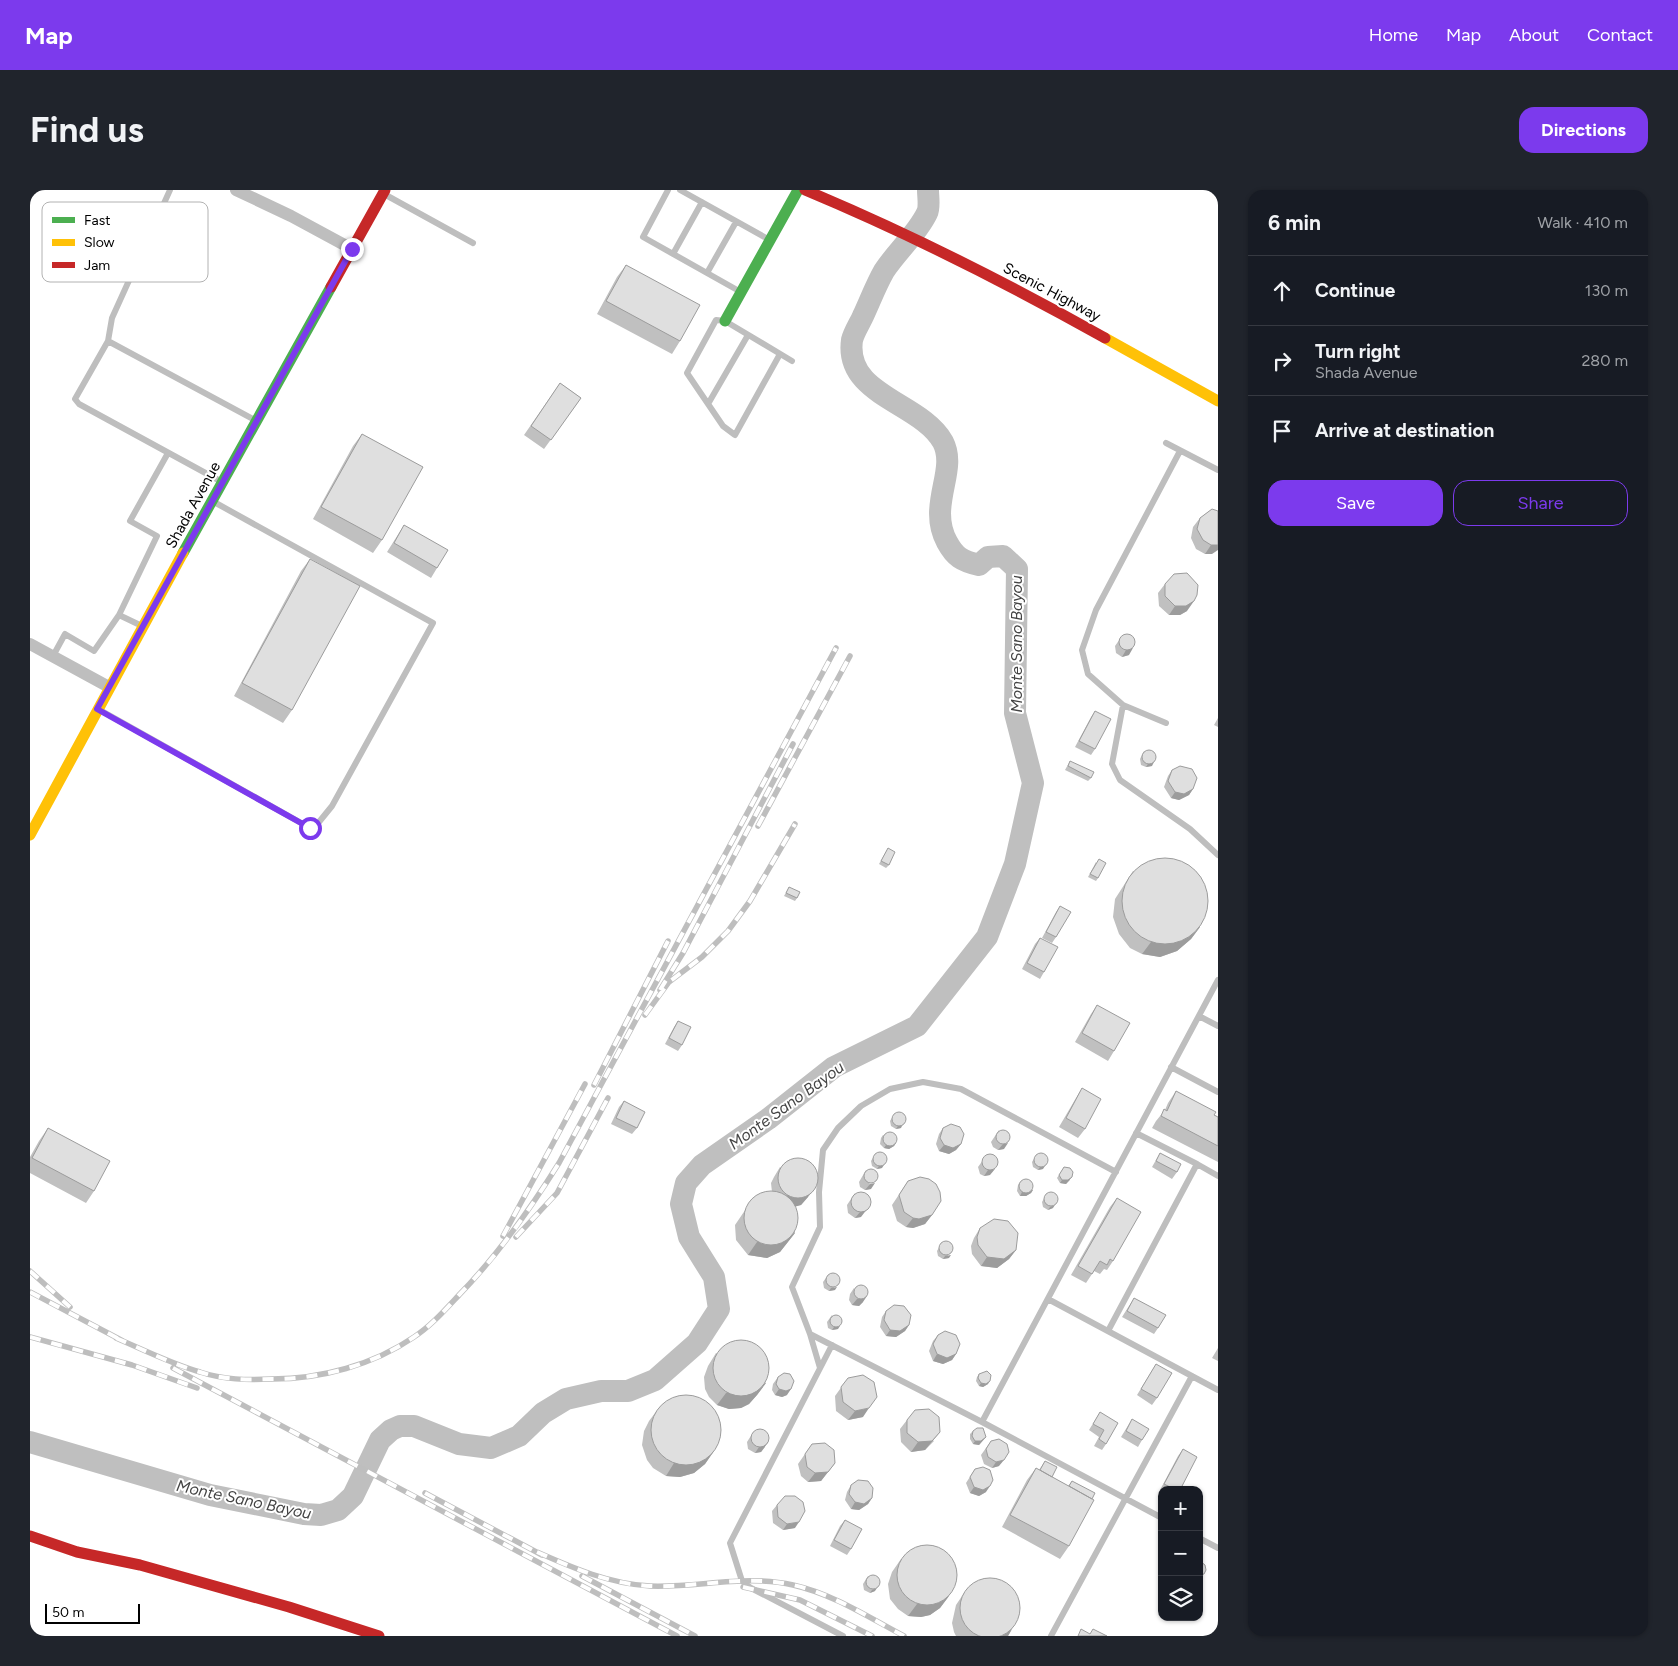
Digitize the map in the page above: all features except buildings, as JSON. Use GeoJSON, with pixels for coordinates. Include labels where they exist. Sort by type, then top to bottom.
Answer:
{"type":"FeatureCollection","features":[{"type":"Feature","properties":{"kind":"street"},"geometry":{"type":"LineString","coordinates":[[236,190],[292,216],[352,249]]}},
{"type":"Feature","properties":{"kind":"street"},"geometry":{"type":"LineString","coordinates":[[725,321],[798,190]]}},
{"type":"Feature","properties":{"kind":"street","name":"Scenic Highway"},"geometry":{"type":"LineString","coordinates":[[805,190],[869,215],[942,250],[1218,400]]}},
{"type":"Feature","properties":{"kind":"street","name":"Scenic Highway"},"geometry":{"type":"LineString","coordinates":[[827,190],[869,215]]}},
{"type":"Feature","properties":{"kind":"street","name":"Shada Avenue"},"geometry":{"type":"LineString","coordinates":[[30,835],[109,687],[384,192]]}},
{"type":"Feature","properties":{"kind":"street"},"geometry":{"type":"LineString","coordinates":[[30,644],[109,687]]}},
{"type":"Feature","properties":{"kind":"street"},"geometry":{"type":"LineString","coordinates":[[30,1536],[78,1552],[140,1565],[289,1607],[379,1636]]}},
{"type":"Feature","properties":{"kind":"lane"},"geometry":{"type":"LineString","coordinates":[[165,202],[170,190]]}},
{"type":"Feature","properties":{"kind":"lane"},"geometry":{"type":"LineString","coordinates":[[668,190],[642,237],[742,293]]}},
{"type":"Feature","properties":{"kind":"lane"},"geometry":{"type":"LineString","coordinates":[[680,190],[771,241]]}},
{"type":"Feature","properties":{"kind":"lane"},"geometry":{"type":"LineString","coordinates":[[384,192],[472,244]]}},
{"type":"Feature","properties":{"kind":"lane"},"geometry":{"type":"LineString","coordinates":[[673,254],[702,202]]}},
{"type":"Feature","properties":{"kind":"lane"},"geometry":{"type":"LineString","coordinates":[[707,273],[736,222]]}},
{"type":"Feature","properties":{"kind":"lane"},"geometry":{"type":"LineString","coordinates":[[128,282],[112,318],[108,341],[74,399],[79,404],[223,483]]}},
{"type":"Feature","properties":{"kind":"lane"},"geometry":{"type":"LineString","coordinates":[[780,354],[735,435],[723,426],[687,373],[716,320],[725,321],[792,361]]}},
{"type":"Feature","properties":{"kind":"lane"},"geometry":{"type":"LineString","coordinates":[[708,404],[748,335]]}},
{"type":"Feature","properties":{"kind":"lane"},"geometry":{"type":"LineString","coordinates":[[108,341],[257,422]]}},
{"type":"Feature","properties":{"kind":"lane"},"geometry":{"type":"LineString","coordinates":[[1166,444],[1218,470]]}},
{"type":"Feature","properties":{"kind":"lane"},"geometry":{"type":"LineString","coordinates":[[1166,724],[1123,705],[1088,674],[1082,650],[1096,610],[1180,451]]}},
{"type":"Feature","properties":{"kind":"lane"},"geometry":{"type":"LineString","coordinates":[[53,656],[64,634],[94,651],[119,615],[157,536],[130,521],[168,453]]}},
{"type":"Feature","properties":{"kind":"lane"},"geometry":{"type":"LineString","coordinates":[[97,709],[310,828],[319,822],[332,806],[342,789],[433,623],[212,501]]}},
{"type":"Feature","properties":{"kind":"lane"},"geometry":{"type":"LineString","coordinates":[[119,615],[143,627]]}},
{"type":"Feature","properties":{"kind":"lane"},"geometry":{"type":"LineString","coordinates":[[1123,705],[1112,764],[1120,780],[1190,829],[1218,855]]}},
{"type":"Feature","properties":{"kind":"lane"},"geometry":{"type":"LineString","coordinates":[[982,1422],[1218,980]]}},
{"type":"Feature","properties":{"kind":"lane"},"geometry":{"type":"LineString","coordinates":[[1199,1016],[1218,1026]]}},
{"type":"Feature","properties":{"kind":"lane"},"geometry":{"type":"LineString","coordinates":[[1171,1067],[1218,1092]]}},
{"type":"Feature","properties":{"kind":"lane"},"geometry":{"type":"LineString","coordinates":[[820,1368],[810,1334],[792,1287],[820,1228],[819,1192],[823,1150],[838,1128],[861,1106],[890,1089],[923,1082],[961,1089],[1116,1172]]}},
{"type":"Feature","properties":{"kind":"lane"},"geometry":{"type":"LineString","coordinates":[[1136,1133],[1218,1176]]}},
{"type":"Feature","properties":{"kind":"lane"},"geometry":{"type":"LineString","coordinates":[[1108,1331],[1197,1164]]}},
{"type":"Feature","properties":{"kind":"lane"},"geometry":{"type":"LineString","coordinates":[[1048,1299],[1218,1390]]}},
{"type":"Feature","properties":{"kind":"lane"},"geometry":{"type":"LineString","coordinates":[[810,1334],[982,1422],[1158,1516]]}},
{"type":"Feature","properties":{"kind":"lane"},"geometry":{"type":"LineString","coordinates":[[832,1345],[730,1543],[742,1581],[751,1588],[843,1636]]}},
{"type":"Feature","properties":{"kind":"lane"},"geometry":{"type":"LineString","coordinates":[[1051,1636],[1192,1376]]}},
{"type":"Feature","properties":{"kind":"lane"},"geometry":{"type":"LineString","coordinates":[[1203,1540],[1218,1548]]}},
{"type":"Feature","properties":{"kind":"waterway","name":"Monte Sano Bayou"},"geometry":{"type":"LineString","coordinates":[[30,1442],[210,1495],[304,1514],[321,1515],[338,1510],[353,1496],[380,1440],[391,1430],[400,1426],[414,1426],[459,1444],[491,1448],[519,1436],[543,1413],[566,1399],[601,1391],[628,1391],[655,1380],[697,1343],[719,1309],[714,1277],[689,1237],[681,1204],[686,1183],[702,1165],[768,1119],[834,1067],[917,1026],[987,937],[1015,864],[1033,783],[1015,713],[1017,569],[1003,556],[988,557],[979,565],[968,562],[956,555],[947,542],[940,515],[947,465],[947,453],[943,442],[932,428],[918,417],[871,386],[860,374],[853,359],[852,340],[854,334],[884,271],[923,221],[929,205],[928,190]]}},
{"type":"Feature","properties":{"kind":"railway"},"geometry":{"type":"LineString","coordinates":[[116,1338],[168,1361],[209,1375],[245,1379],[290,1378],[328,1373],[364,1363],[398,1347],[420,1333],[438,1318],[500,1248],[559,1163],[836,648]]}},
{"type":"Feature","properties":{"kind":"railway"},"geometry":{"type":"LineString","coordinates":[[758,826],[850,656]]}},
{"type":"Feature","properties":{"kind":"railway"},"geometry":{"type":"LineString","coordinates":[[660,990],[683,953],[793,744]]}},
{"type":"Feature","properties":{"kind":"railway"},"geometry":{"type":"LineString","coordinates":[[645,1015],[669,982],[702,957],[728,931],[750,901],[795,824]]}},
{"type":"Feature","properties":{"kind":"railway"},"geometry":{"type":"LineString","coordinates":[[594,1085],[668,941]]}},
{"type":"Feature","properties":{"kind":"railway"},"geometry":{"type":"LineString","coordinates":[[503,1236],[585,1084]]}},
{"type":"Feature","properties":{"kind":"railway"},"geometry":{"type":"LineString","coordinates":[[516,1237],[557,1193],[608,1098]]}},
{"type":"Feature","properties":{"kind":"railway"},"geometry":{"type":"LineString","coordinates":[[30,1271],[70,1307]]}},
{"type":"Feature","properties":{"kind":"railway"},"geometry":{"type":"LineString","coordinates":[[30,1292],[123,1341]]}},
{"type":"Feature","properties":{"kind":"railway"},"geometry":{"type":"LineString","coordinates":[[30,1337],[132,1365],[197,1388]]}},
{"type":"Feature","properties":{"kind":"railway"},"geometry":{"type":"LineString","coordinates":[[173,1368],[677,1636]]}},
{"type":"Feature","properties":{"kind":"railway"},"geometry":{"type":"LineString","coordinates":[[425,1493],[542,1555]]}},
{"type":"Feature","properties":{"kind":"railway"},"geometry":{"type":"LineString","coordinates":[[537,1552],[606,1579],[635,1585],[668,1586],[740,1581],[775,1582],[793,1585],[836,1600],[904,1636]]}},
{"type":"Feature","properties":{"kind":"railway"},"geometry":{"type":"LineString","coordinates":[[582,1576],[695,1636]]}},
{"type":"Feature","properties":{"kind":"railway"},"geometry":{"type":"LineString","coordinates":[[743,1587],[800,1600],[872,1636]]}},
{"type":"Feature","properties":{"kind":"traffic: fast"},"geometry":{"type":"LineString","coordinates":[[725,321],[798,190]]}},
{"type":"Feature","properties":{"kind":"traffic: fast"},"geometry":{"type":"LineString","coordinates":[[183,553],[331,287]]}},
{"type":"Feature","properties":{"kind":"traffic: slow"},"geometry":{"type":"LineString","coordinates":[[1105,338],[1218,401]]}},
{"type":"Feature","properties":{"kind":"traffic: slow"},"geometry":{"type":"LineString","coordinates":[[30,835],[183,553]]}},
{"type":"Feature","properties":{"kind":"traffic: jam"},"geometry":{"type":"LineString","coordinates":[[331,287],[385,190]]}},
{"type":"Feature","properties":{"kind":"traffic: jam"},"geometry":{"type":"LineString","coordinates":[[805,190],[957,260],[1105,338]]}},
{"type":"Feature","properties":{"kind":"traffic: jam"},"geometry":{"type":"LineString","coordinates":[[30,1536],[77,1552],[140,1565],[289,1607],[379,1636]]}},
{"type":"Feature","properties":{"kind":"route"},"geometry":{"type":"LineString","coordinates":[[310,828],[97,709],[352,249]]}}]}
